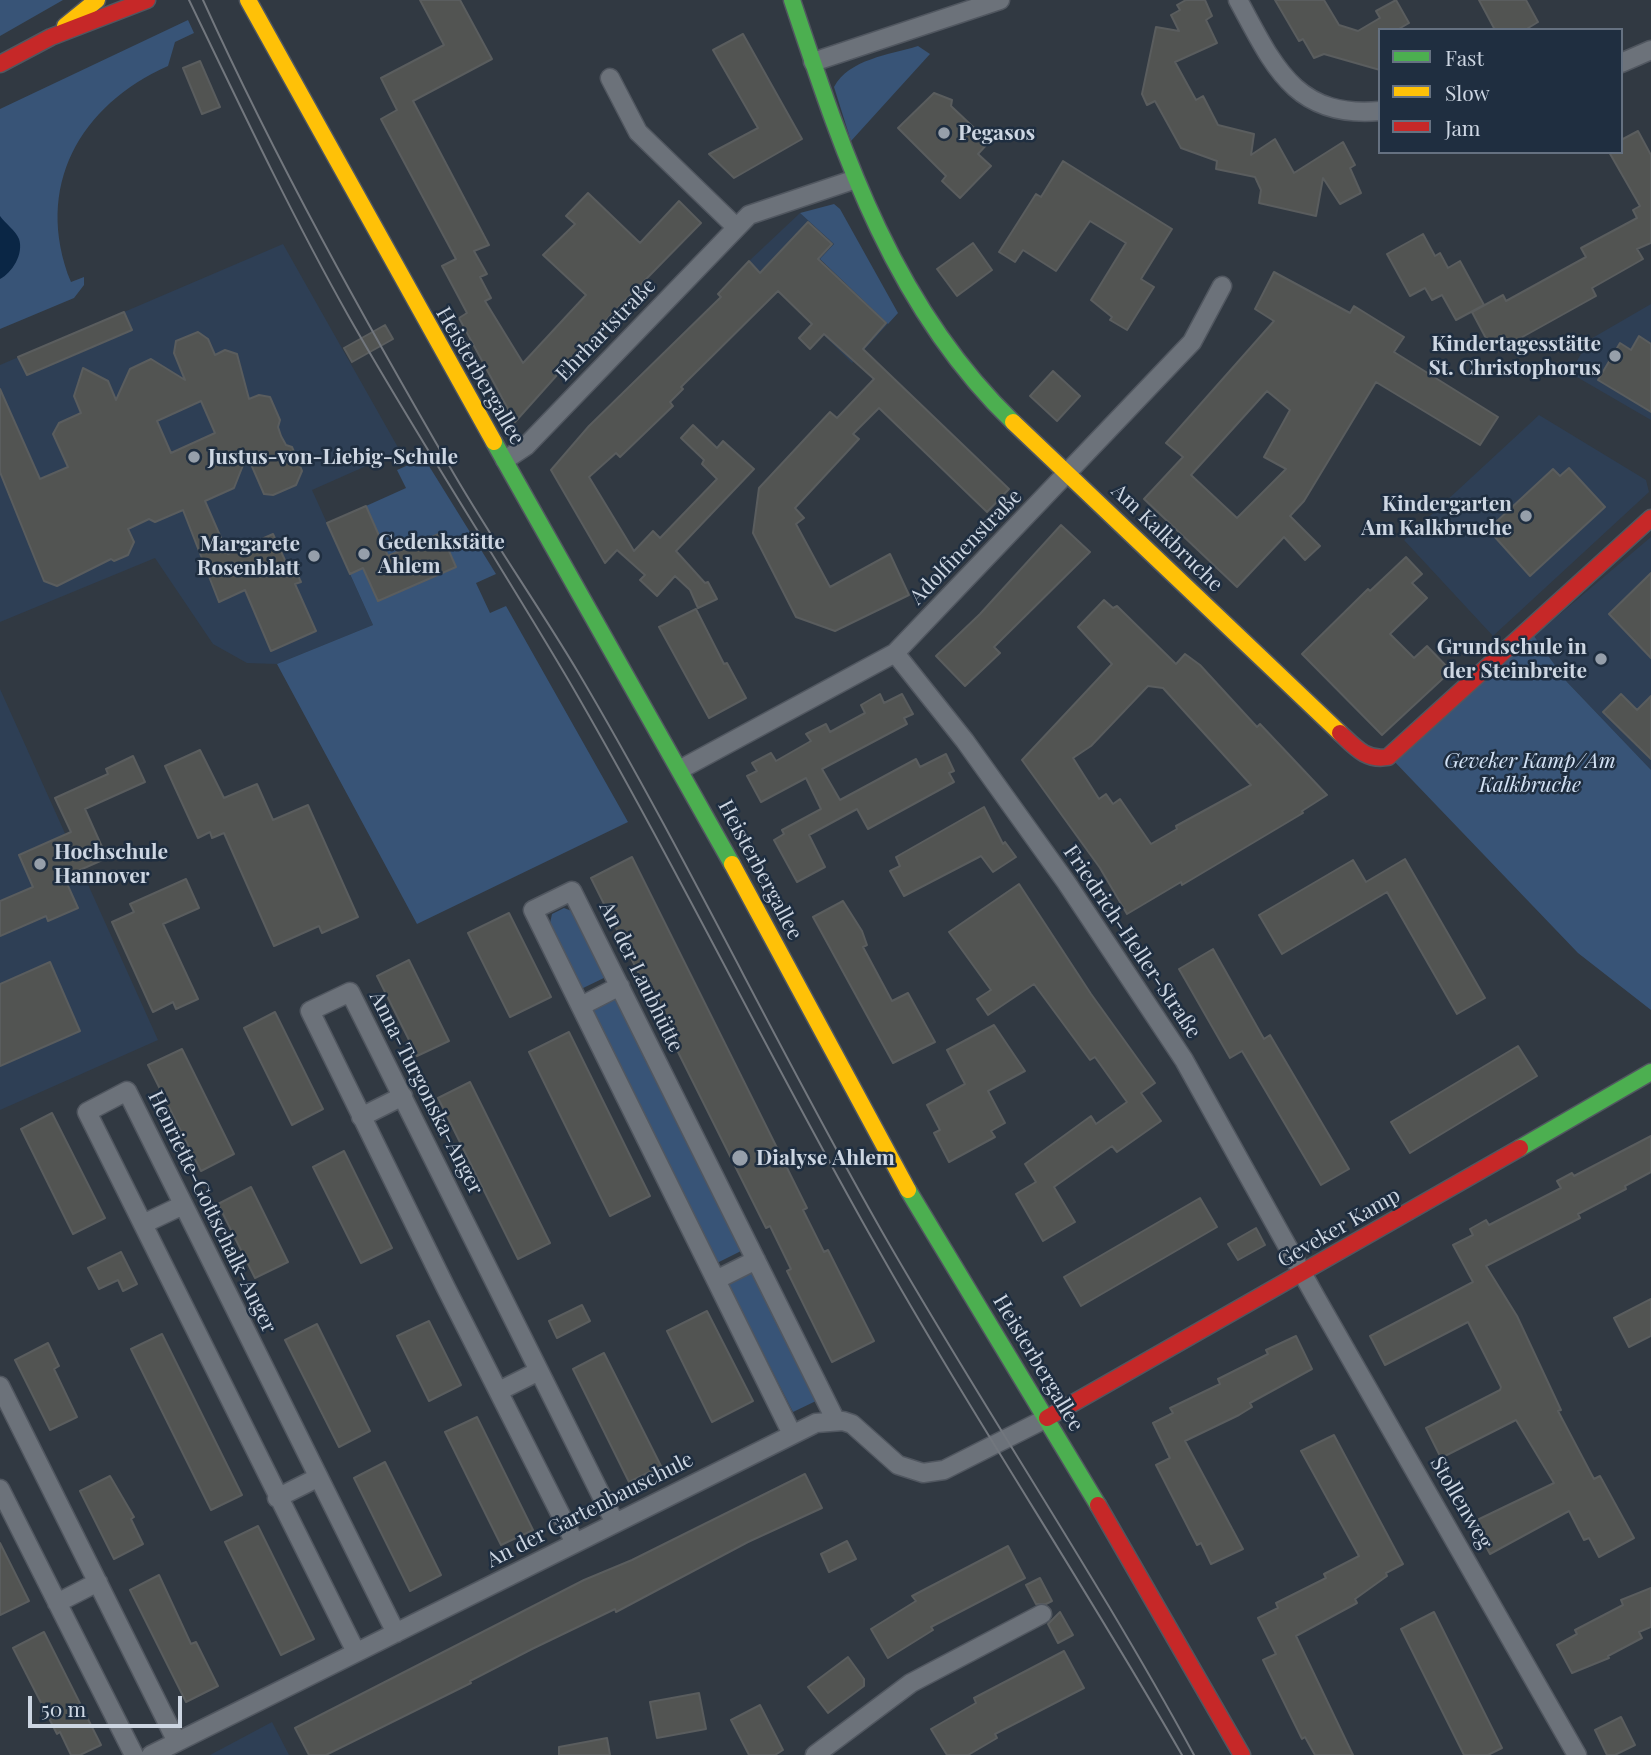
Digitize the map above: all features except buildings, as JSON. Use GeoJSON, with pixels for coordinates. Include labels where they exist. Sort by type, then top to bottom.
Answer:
{"type":"FeatureCollection","features":[{"type":"Feature","properties":{"kind":"main road"},"geometry":{"type":"LineString","coordinates":[[51,37],[97,0]]}},
{"type":"Feature","properties":{"kind":"main road"},"geometry":{"type":"LineString","coordinates":[[0,64],[51,37],[147,0]]}},
{"type":"Feature","properties":{"kind":"main road","name":"Heisterbergallee"},"geometry":{"type":"LineString","coordinates":[[248,0],[346,182],[681,769],[908,1190],[1047,1418],[1242,1755]]}},
{"type":"Feature","properties":{"kind":"main road","name":"Am Kalkbruche"},"geometry":{"type":"LineString","coordinates":[[792,0],[853,180],[890,257],[963,366],[1006,415],[1360,752],[1376,759],[1388,757],[1651,518]]}},
{"type":"Feature","properties":{"kind":"main road","name":"Geveker Kamp"},"geometry":{"type":"LineString","coordinates":[[1047,1418],[1214,1321],[1303,1274],[1651,1072]]}},
{"type":"Feature","properties":{"kind":"street"},"geometry":{"type":"LineString","coordinates":[[813,62],[1000,0]]}},
{"type":"Feature","properties":{"kind":"street"},"geometry":{"type":"LineString","coordinates":[[1238,0],[1277,72],[1304,95],[1333,109],[1357,113],[1378,111]]}},
{"type":"Feature","properties":{"kind":"street"},"geometry":{"type":"LineString","coordinates":[[1623,61],[1651,50]]}},
{"type":"Feature","properties":{"kind":"street"},"geometry":{"type":"LineString","coordinates":[[610,78],[638,132],[736,227]]}},
{"type":"Feature","properties":{"kind":"street","name":"Ehrhartstraße"},"geometry":{"type":"LineString","coordinates":[[505,460],[526,446],[749,215],[769,206],[853,180]]}},
{"type":"Feature","properties":{"kind":"street","name":"Adolfinenstraße"},"geometry":{"type":"LineString","coordinates":[[681,769],[895,653],[1192,342],[1222,286]]}},
{"type":"Feature","properties":{"kind":"street","name":"Friedrich-Heller-Straße"},"geometry":{"type":"LineString","coordinates":[[895,653],[965,741],[1118,958],[1184,1060],[1303,1274]]}},
{"type":"Feature","properties":{"kind":"street","name":"An der Laubhütte"},"geometry":{"type":"LineString","coordinates":[[792,1434],[533,910],[572,891],[836,1421]]}},
{"type":"Feature","properties":{"kind":"street"},"geometry":{"type":"LineString","coordinates":[[581,1006],[620,986]]}},
{"type":"Feature","properties":{"kind":"street","name":"Anna-Turgonska-Anger"},"geometry":{"type":"LineString","coordinates":[[575,1543],[310,1011],[350,992],[615,1523]]}},
{"type":"Feature","properties":{"kind":"street","name":"Henriette-Gottschalk-Anger"},"geometry":{"type":"LineString","coordinates":[[356,1652],[277,1498],[88,1112],[127,1091],[396,1633]]}},
{"type":"Feature","properties":{"kind":"street"},"geometry":{"type":"LineString","coordinates":[[361,1116],[403,1096]]}},
{"type":"Feature","properties":{"kind":"street"},"geometry":{"type":"LineString","coordinates":[[143,1224],[183,1205]]}},
{"type":"Feature","properties":{"kind":"street"},"geometry":{"type":"LineString","coordinates":[[716,1280],[756,1259]]}},
{"type":"Feature","properties":{"kind":"street","name":"Stollenweg"},"geometry":{"type":"LineString","coordinates":[[1303,1274],[1577,1755]]}},
{"type":"Feature","properties":{"kind":"street"},"geometry":{"type":"LineString","coordinates":[[499,1391],[539,1371]]}},
{"type":"Feature","properties":{"kind":"street"},"geometry":{"type":"LineString","coordinates":[[0,1386],[177,1742]]}},
{"type":"Feature","properties":{"kind":"street"},"geometry":{"type":"LineString","coordinates":[[836,1421],[857,1427],[898,1465],[923,1473],[944,1470],[1047,1418]]}},
{"type":"Feature","properties":{"kind":"street","name":"An der Gartenbauschule"},"geometry":{"type":"LineString","coordinates":[[150,1755],[792,1434],[816,1423],[836,1421]]}},
{"type":"Feature","properties":{"kind":"street"},"geometry":{"type":"LineString","coordinates":[[277,1498],[317,1478]]}},
{"type":"Feature","properties":{"kind":"street"},"geometry":{"type":"LineString","coordinates":[[0,1489],[134,1755]]}},
{"type":"Feature","properties":{"kind":"street"},"geometry":{"type":"LineString","coordinates":[[57,1603],[99,1582]]}},
{"type":"Feature","properties":{"kind":"street"},"geometry":{"type":"LineString","coordinates":[[815,1755],[911,1683],[1041,1614]]}},
{"type":"Feature","properties":{"kind":"shaded area"},"geometry":{"type":"Polygon","coordinates":[[[800,213],[834,244],[820,260],[888,324],[852,363],[749,261],[800,213]]]}},
{"type":"Feature","properties":{"kind":"shaded area"},"geometry":{"type":"Polygon","coordinates":[[[0,216],[19,239],[20,251],[9,272],[0,279],[0,216]]]}},
{"type":"Feature","properties":{"kind":"shaded area","name":"Justus-von-Liebig-Schule"},"geometry":{"type":"Polygon","coordinates":[[[283,244],[400,451],[312,490],[373,625],[277,664],[247,663],[213,644],[155,558],[0,622],[0,365],[283,244]]]}},
{"type":"Feature","properties":{"kind":"shaded area","name":"Kindertagesstätte St. Christophorus"},"geometry":{"type":"Polygon","coordinates":[[[1651,304],[1651,420],[1570,373],[1589,340],[1651,304]]]}},
{"type":"Feature","properties":{"kind":"shaded area","name":"Kindergarten Am Kalkbruche"},"geometry":{"type":"Polygon","coordinates":[[[1539,415],[1646,480],[1649,492],[1493,636],[1404,540],[1539,415]]]}},
{"type":"Feature","properties":{"kind":"shaded area","name":"Grundschule in der Steinbreite"},"geometry":{"type":"Polygon","coordinates":[[[1651,537],[1651,770],[1567,682],[1534,636],[1651,537]]]}},
{"type":"Feature","properties":{"kind":"shaded area","name":"Hochschule Hannover"},"geometry":{"type":"Polygon","coordinates":[[[0,689],[158,1040],[0,1110],[0,689]]]}},
{"type":"Feature","properties":{"kind":"shaded area"},"geometry":{"type":"Polygon","coordinates":[[[272,1722],[289,1755],[210,1755],[272,1722]]]}},
{"type":"Feature","properties":{"kind":"green space"},"geometry":{"type":"Polygon","coordinates":[[[0,0],[63,0],[0,36],[0,0]]]}},
{"type":"Feature","properties":{"kind":"green space"},"geometry":{"type":"Polygon","coordinates":[[[188,20],[194,33],[175,42],[168,66],[137,83],[110,103],[89,126],[72,153],[62,182],[58,214],[61,247],[71,282],[84,277],[84,285],[74,298],[0,329],[0,109],[188,20]]]}},
{"type":"Feature","properties":{"kind":"green space"},"geometry":{"type":"Polygon","coordinates":[[[918,46],[930,54],[851,141],[834,87],[849,70],[860,64],[918,46]]]}},
{"type":"Feature","properties":{"kind":"green space"},"geometry":{"type":"Polygon","coordinates":[[[834,204],[840,209],[898,313],[888,324],[820,259],[834,244],[800,213],[834,204]]]}},
{"type":"Feature","properties":{"kind":"green space"},"geometry":{"type":"Polygon","coordinates":[[[424,458],[496,574],[476,583],[490,613],[506,606],[628,822],[417,924],[277,664],[373,625],[350,574],[363,568],[378,601],[455,567],[388,557],[366,506],[406,488],[397,470],[424,458]]]}},
{"type":"Feature","properties":{"kind":"green space","name":"Geveker Kamp/Am Kalkbruche"},"geometry":{"type":"Polygon","coordinates":[[[1534,636],[1567,682],[1651,770],[1651,1010],[1578,953],[1391,758],[1534,636]]]}},
{"type":"Feature","properties":{"kind":"green space"},"geometry":{"type":"Polygon","coordinates":[[[564,908],[577,913],[608,976],[579,990],[549,928],[552,914],[564,908]]]}},
{"type":"Feature","properties":{"kind":"green space"},"geometry":{"type":"Polygon","coordinates":[[[616,997],[745,1249],[715,1264],[591,1014],[592,1009],[616,997]]]}},
{"type":"Feature","properties":{"kind":"green space"},"geometry":{"type":"Polygon","coordinates":[[[753,1270],[818,1400],[793,1412],[728,1284],[753,1270]]]}},
{"type":"Feature","properties":{"kind":"tram line"},"geometry":{"type":"LineString","coordinates":[[189,0],[286,199],[349,317],[609,750],[797,1102],[911,1307],[1182,1755]]}},
{"type":"Feature","properties":{"kind":"tram line"},"geometry":{"type":"LineString","coordinates":[[203,0],[291,181],[387,357],[469,499],[563,647],[618,742],[888,1242],[1082,1561],[1194,1755]]}},
{"type":"Feature","properties":{"kind":"traffic: fast"},"geometry":{"type":"LineString","coordinates":[[792,0],[853,170],[904,278],[935,329],[971,377],[1013,422]]}},
{"type":"Feature","properties":{"kind":"traffic: fast"},"geometry":{"type":"LineString","coordinates":[[494,442],[732,864]]}},
{"type":"Feature","properties":{"kind":"traffic: fast"},"geometry":{"type":"LineString","coordinates":[[1520,1148],[1651,1072]]}},
{"type":"Feature","properties":{"kind":"traffic: fast"},"geometry":{"type":"LineString","coordinates":[[908,1190],[1098,1505]]}},
{"type":"Feature","properties":{"kind":"traffic: slow"},"geometry":{"type":"LineString","coordinates":[[65,26],[97,0]]}},
{"type":"Feature","properties":{"kind":"traffic: slow"},"geometry":{"type":"LineString","coordinates":[[248,0],[494,442]]}},
{"type":"Feature","properties":{"kind":"traffic: slow"},"geometry":{"type":"LineString","coordinates":[[1013,422],[1340,733]]}},
{"type":"Feature","properties":{"kind":"traffic: slow"},"geometry":{"type":"LineString","coordinates":[[732,864],[908,1190]]}},
{"type":"Feature","properties":{"kind":"traffic: jam"},"geometry":{"type":"LineString","coordinates":[[0,64],[51,37],[147,0]]}},
{"type":"Feature","properties":{"kind":"traffic: jam"},"geometry":{"type":"LineString","coordinates":[[1340,733],[1367,755],[1388,757],[1651,518]]}},
{"type":"Feature","properties":{"kind":"traffic: jam"},"geometry":{"type":"LineString","coordinates":[[1047,1418],[1520,1148]]}},
{"type":"Feature","properties":{"kind":"traffic: jam"},"geometry":{"type":"LineString","coordinates":[[1098,1505],[1242,1755]]}},
{"type":"Feature","properties":{"kind":"place","name":"Pegasos"},"geometry":{"type":"Point","coordinates":[944,133]}},
{"type":"Feature","properties":{"kind":"place","name":"Kindertagesstätte St. Christophorus"},"geometry":{"type":"Point","coordinates":[1615,356]}},
{"type":"Feature","properties":{"kind":"place","name":"Justus-von-Liebig-Schule"},"geometry":{"type":"Point","coordinates":[194,457]}},
{"type":"Feature","properties":{"kind":"place","name":"Kindergarten Am Kalkbruche"},"geometry":{"type":"Point","coordinates":[1526,516]}},
{"type":"Feature","properties":{"kind":"place","name":"Gedenkstätte Ahlem"},"geometry":{"type":"Point","coordinates":[364,554]}},
{"type":"Feature","properties":{"kind":"place","name":"Margarete Rosenblatt"},"geometry":{"type":"Point","coordinates":[314,556]}},
{"type":"Feature","properties":{"kind":"place","name":"Grundschule in der Steinbreite"},"geometry":{"type":"Point","coordinates":[1601,659]}},
{"type":"Feature","properties":{"kind":"place","name":"Hochschule Hannover"},"geometry":{"type":"Point","coordinates":[40,864]}},
{"type":"Feature","properties":{"kind":"place","name":"Dialyse Ahlem"},"geometry":{"type":"Point","coordinates":[740,1158]}}]}
